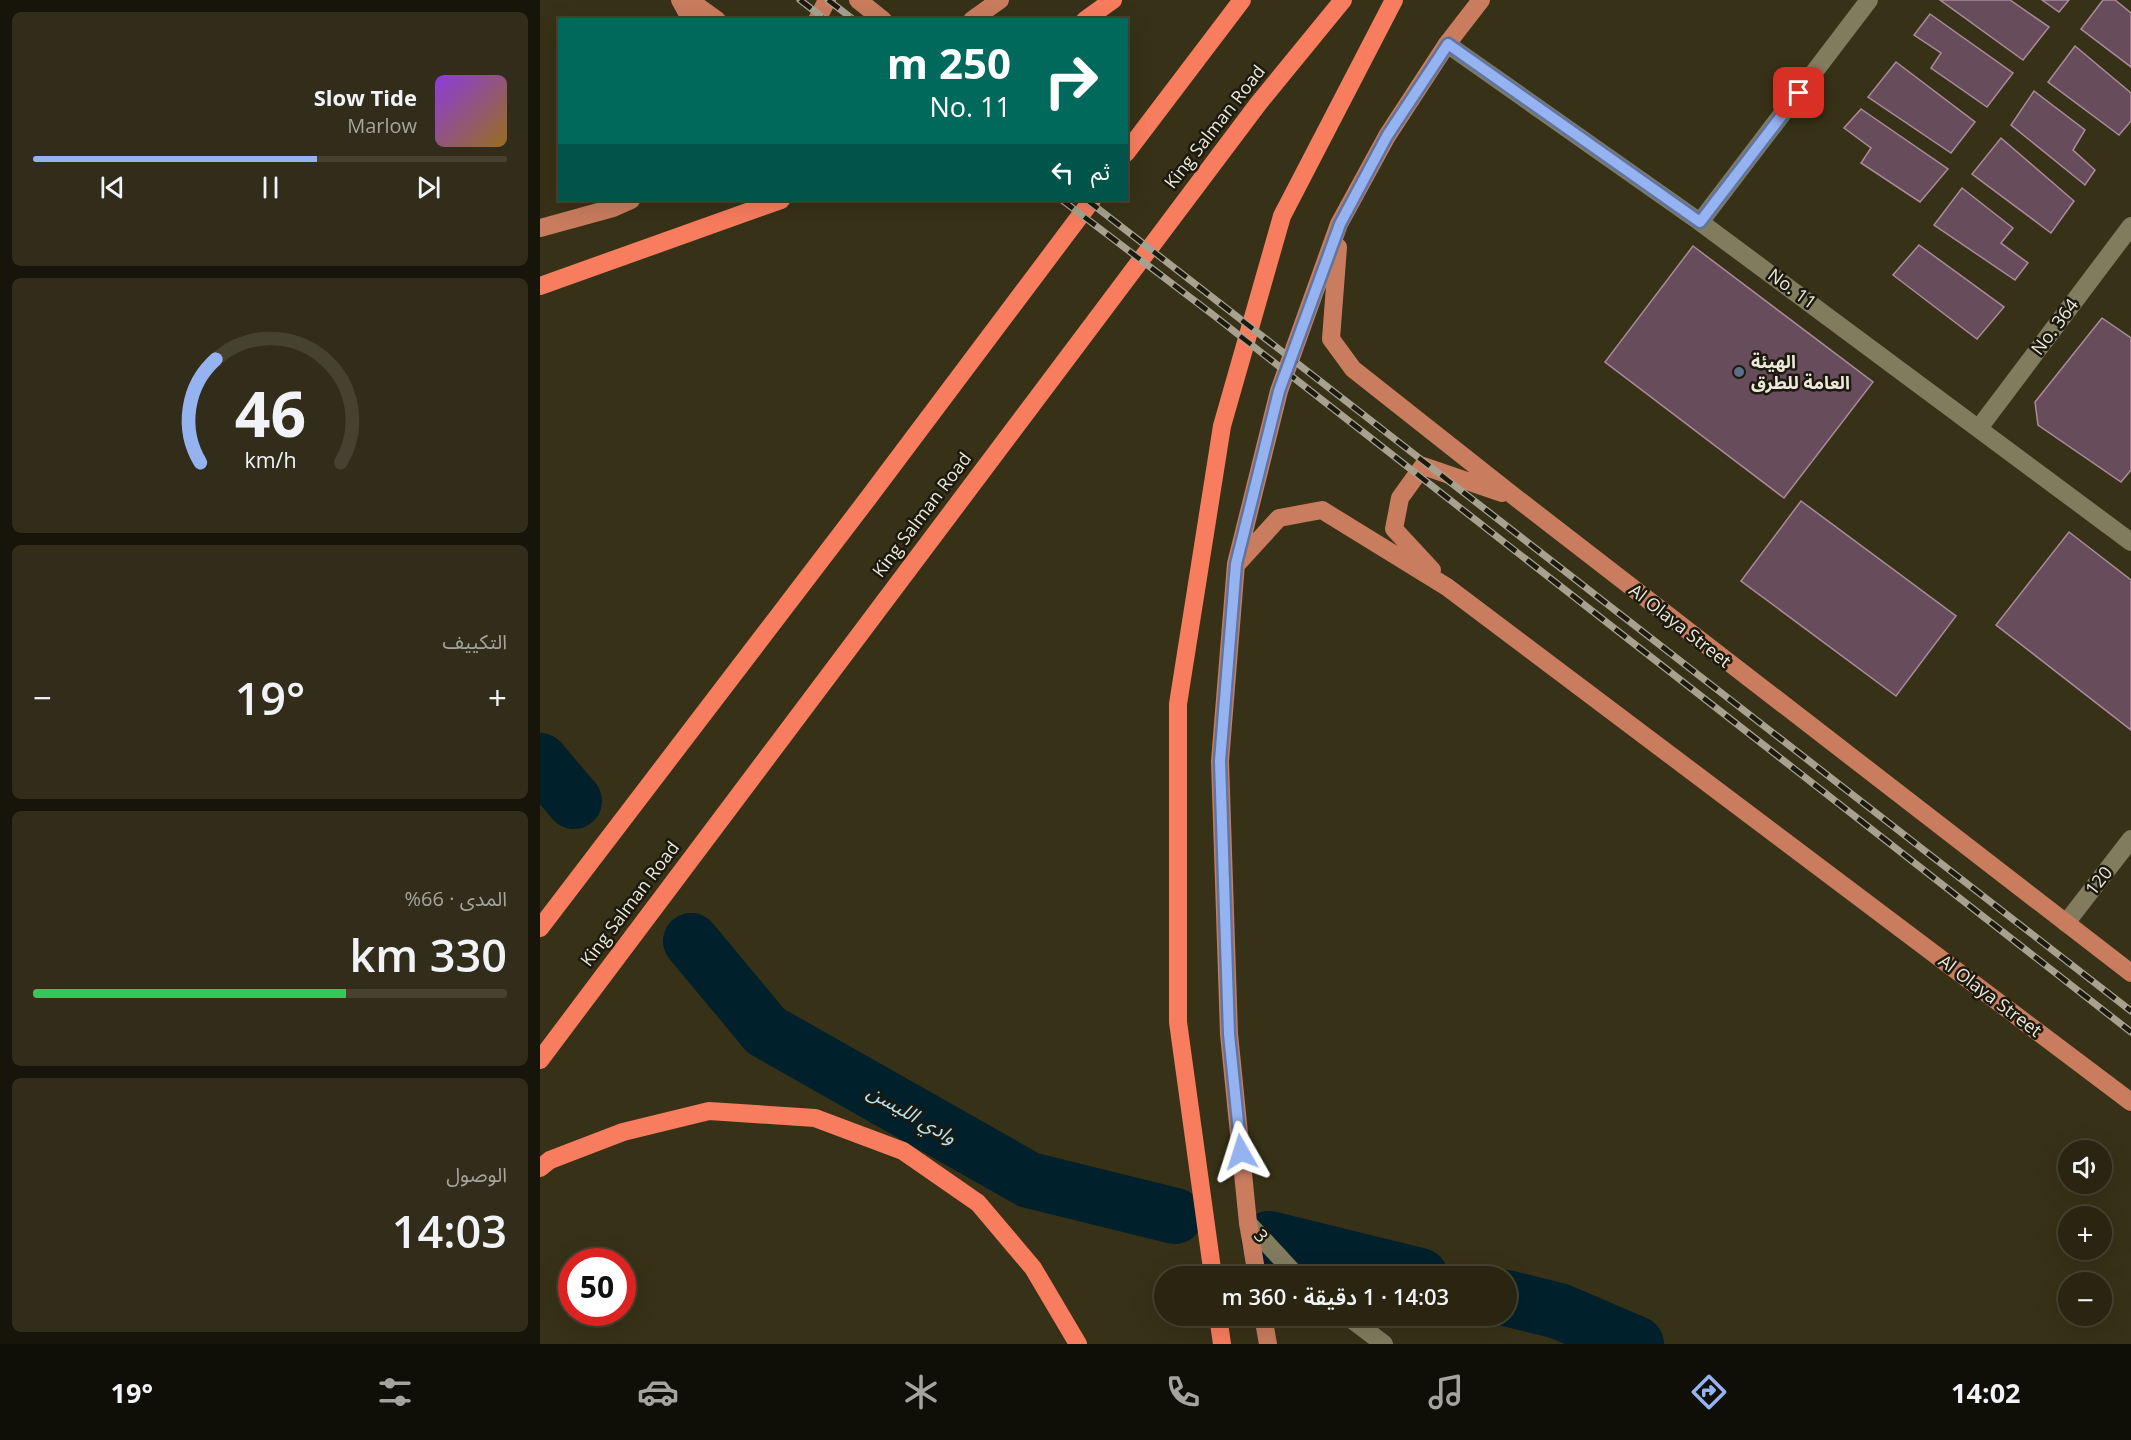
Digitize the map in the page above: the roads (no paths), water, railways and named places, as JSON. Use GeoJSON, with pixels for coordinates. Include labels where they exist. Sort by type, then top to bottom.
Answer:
{"type":"FeatureCollection","features":[{"type":"Feature","properties":{"kind":"highway"},"geometry":{"type":"LineString","coordinates":[[1088,18],[1113,0]]}},
{"type":"Feature","properties":{"kind":"highway"},"geometry":{"type":"LineString","coordinates":[[1128,150],[1242,0]]}},
{"type":"Feature","properties":{"kind":"highway","name":"King Salman Road"},"geometry":{"type":"LineString","coordinates":[[540,1060],[1258,104],[1343,0]]}},
{"type":"Feature","properties":{"kind":"highway"},"geometry":{"type":"LineString","coordinates":[[1212,1266],[1178,1022],[1178,704],[1222,426],[1282,216],[1394,0]]}},
{"type":"Feature","properties":{"kind":"highway"},"geometry":{"type":"LineString","coordinates":[[540,286],[778,201]]}},
{"type":"Feature","properties":{"kind":"highway"},"geometry":{"type":"LineString","coordinates":[[540,928],[1091,201]]}},
{"type":"Feature","properties":{"kind":"highway"},"geometry":{"type":"LineString","coordinates":[[540,1168],[550,1160],[623,1132],[709,1111],[815,1118],[903,1151],[978,1203],[1034,1268],[1078,1344]]}},
{"type":"Feature","properties":{"kind":"highway"},"geometry":{"type":"LineString","coordinates":[[1219,1326],[1222,1344]]}},
{"type":"Feature","properties":{"kind":"main road"},"geometry":{"type":"LineString","coordinates":[[680,0],[690,18]]}},
{"type":"Feature","properties":{"kind":"main road"},"geometry":{"type":"LineString","coordinates":[[689,0],[714,18]]}},
{"type":"Feature","properties":{"kind":"main road"},"geometry":{"type":"LineString","coordinates":[[818,18],[827,0]]}},
{"type":"Feature","properties":{"kind":"main road"},"geometry":{"type":"LineString","coordinates":[[858,0],[880,18]]}},
{"type":"Feature","properties":{"kind":"main road"},"geometry":{"type":"LineString","coordinates":[[975,18],[1000,0]]}},
{"type":"Feature","properties":{"kind":"main road"},"geometry":{"type":"LineString","coordinates":[[1255,1266],[1248,1222],[1229,1034],[1220,761],[1236,564],[1279,391],[1340,224],[1387,136],[1448,44],[1481,0]]}},
{"type":"Feature","properties":{"kind":"main road"},"geometry":{"type":"LineString","coordinates":[[540,228],[613,208],[629,201]]}},
{"type":"Feature","properties":{"kind":"main road","name":"Al Olaya Street"},"geometry":{"type":"LineString","coordinates":[[1340,224],[1331,339],[1353,369],[2131,973]]}},
{"type":"Feature","properties":{"kind":"main road"},"geometry":{"type":"LineString","coordinates":[[1447,587],[1394,529],[1401,498],[1423,466],[1515,497]]}},
{"type":"Feature","properties":{"kind":"main road","name":"Al Olaya Street"},"geometry":{"type":"LineString","coordinates":[[1236,564],[1279,518],[1322,510],[1447,587],[2131,1102]]}},
{"type":"Feature","properties":{"kind":"main road"},"geometry":{"type":"LineString","coordinates":[[1265,1326],[1268,1344]]}},
{"type":"Feature","properties":{"kind":"street"},"geometry":{"type":"LineString","coordinates":[[1700,222],[1869,0]]}},
{"type":"Feature","properties":{"kind":"street","name":"No. 11"},"geometry":{"type":"LineString","coordinates":[[1448,44],[1700,222],[2131,542]]}},
{"type":"Feature","properties":{"kind":"street","name":"No. 364"},"geometry":{"type":"LineString","coordinates":[[1980,428],[2131,226]]}},
{"type":"Feature","properties":{"kind":"street","name":"120"},"geometry":{"type":"LineString","coordinates":[[2066,923],[2131,839]]}},
{"type":"Feature","properties":{"kind":"street","name":"3"},"geometry":{"type":"LineString","coordinates":[[1248,1222],[1288,1266]]}},
{"type":"Feature","properties":{"kind":"street"},"geometry":{"type":"LineString","coordinates":[[1360,1326],[1384,1344]]}},
{"type":"Feature","properties":{"kind":"waterway","name":"وادي الليسن"},"geometry":{"type":"LineString","coordinates":[[540,761],[574,801]]}},
{"type":"Feature","properties":{"kind":"waterway","name":"وادي الليسن"},"geometry":{"type":"LineString","coordinates":[[691,941],[766,1031],[1029,1180],[1175,1216]]}},
{"type":"Feature","properties":{"kind":"waterway","name":"وادي الليسن"},"geometry":{"type":"LineString","coordinates":[[1269,1239],[1379,1266]]}},
{"type":"Feature","properties":{"kind":"waterway","name":"وادي الليسن"},"geometry":{"type":"LineString","coordinates":[[1517,1301],[1559,1311],[1636,1344]]}},
{"type":"Feature","properties":{"kind":"railway"},"geometry":{"type":"LineString","coordinates":[[800,0],[823,18]]}},
{"type":"Feature","properties":{"kind":"railway"},"geometry":{"type":"LineString","coordinates":[[828,0],[851,18]]}},
{"type":"Feature","properties":{"kind":"railway"},"geometry":{"type":"LineString","coordinates":[[1063,201],[1212,314],[2131,1032]]}},
{"type":"Feature","properties":{"kind":"railway"},"geometry":{"type":"LineString","coordinates":[[1088,201],[2131,1011]]}},
{"type":"Feature","properties":{"kind":"place","name":"الهيئة العامة للطرق"},"geometry":{"type":"Point","coordinates":[1739,372]}}]}
